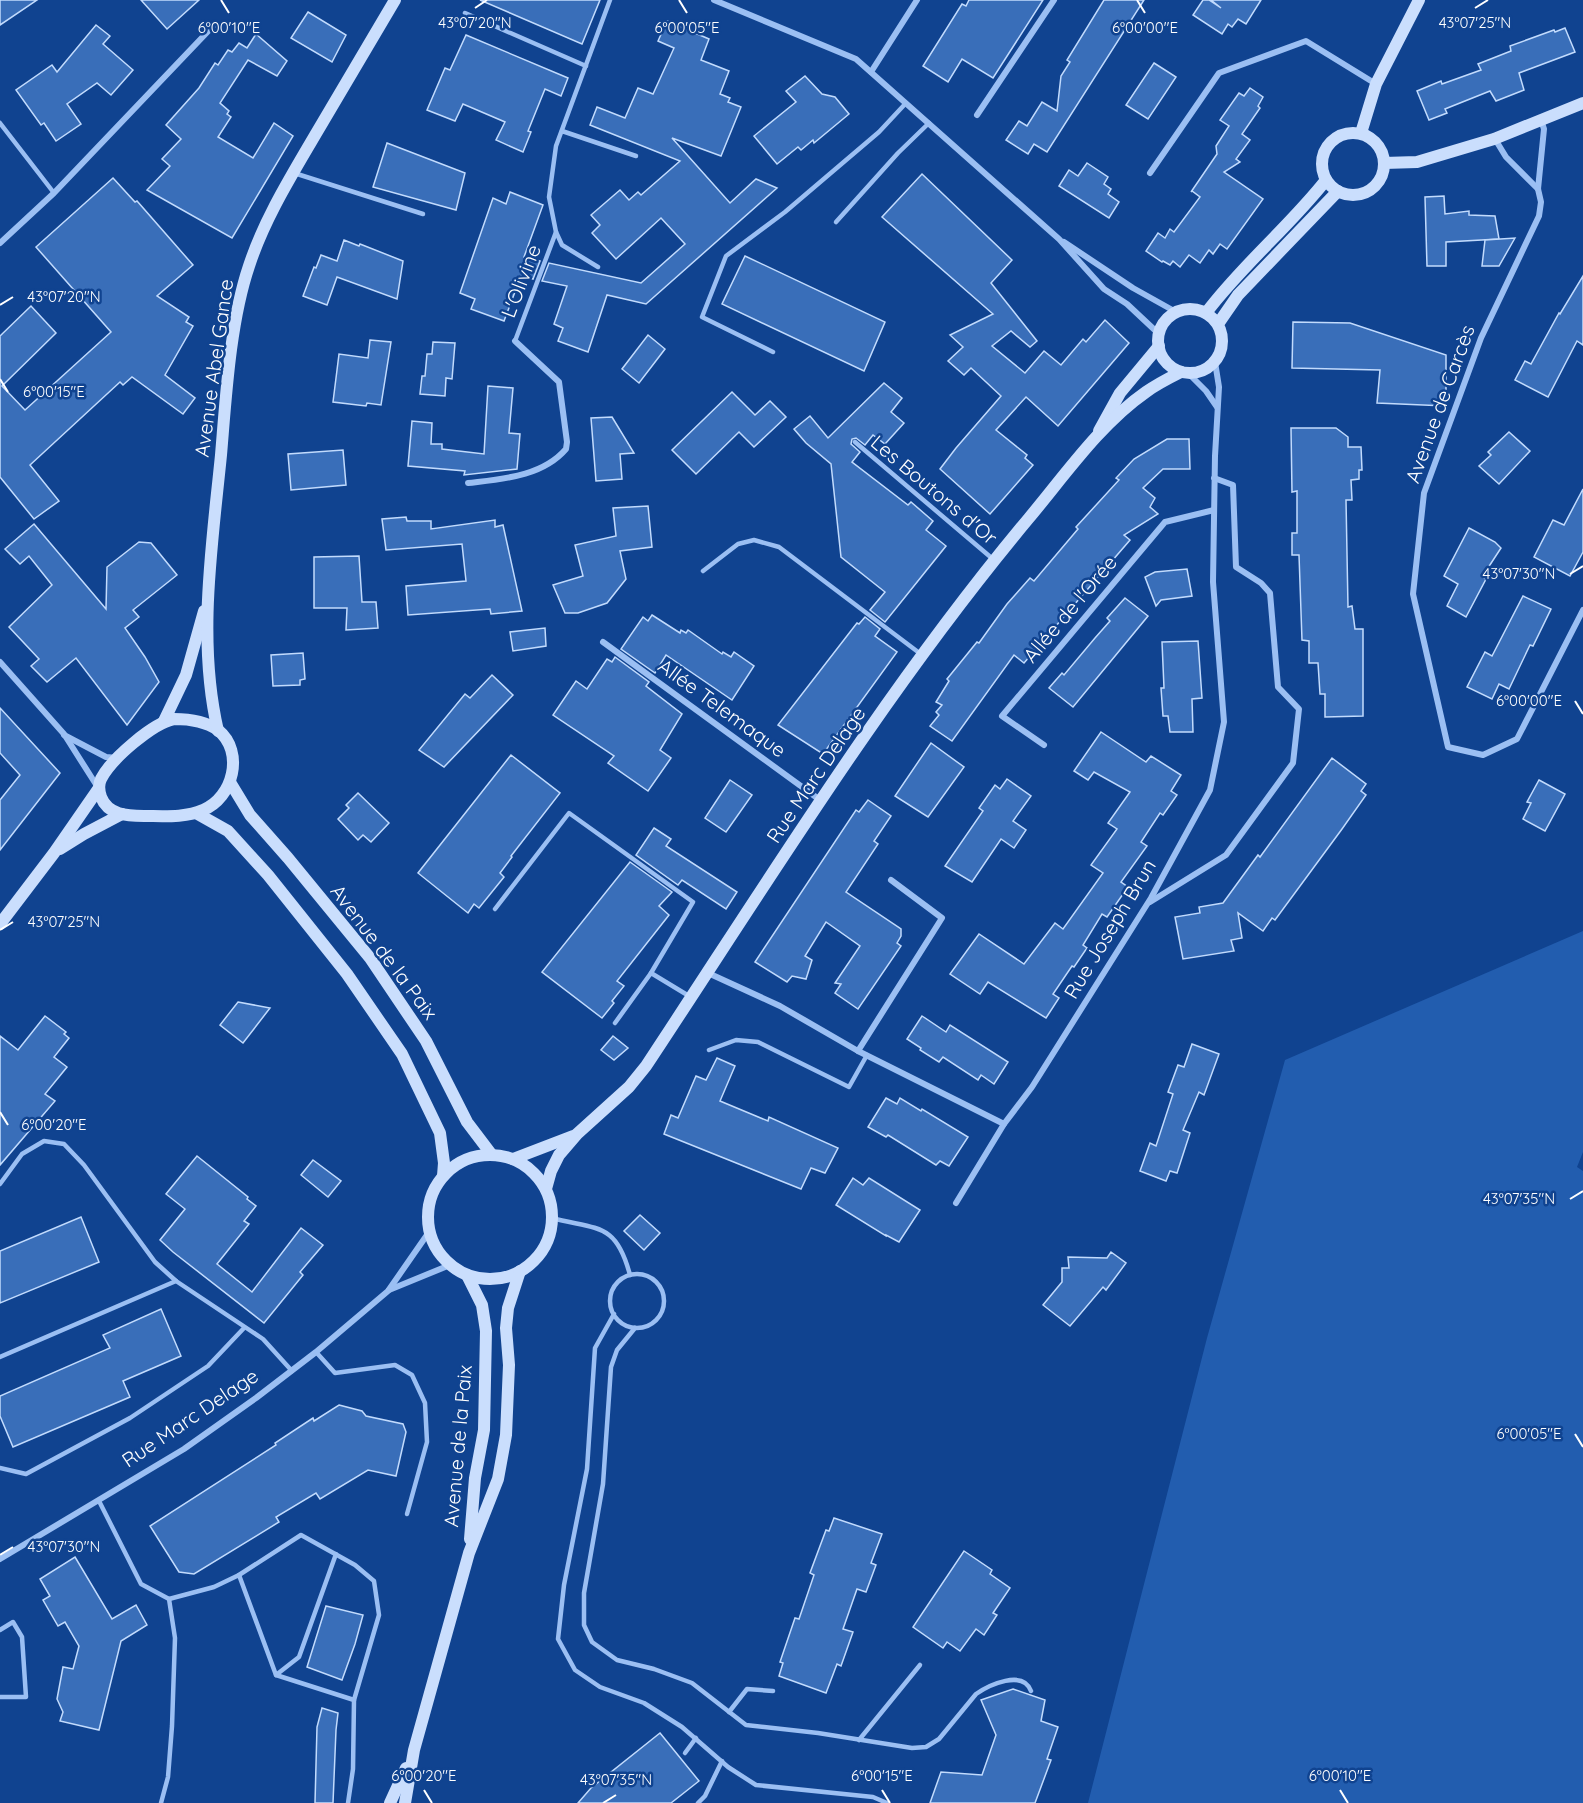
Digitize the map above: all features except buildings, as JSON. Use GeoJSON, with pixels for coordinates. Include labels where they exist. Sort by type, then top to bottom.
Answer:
{"type":"FeatureCollection","features":[{"type":"Feature","properties":{"kind":"main road","name":"Avenue Abel Gance"},"geometry":{"type":"LineString","coordinates":[[218,730],[209,678],[207,598],[228,382],[237,319],[248,267],[266,223],[293,172],[395,0]]}},
{"type":"Feature","properties":{"kind":"main road"},"geometry":{"type":"LineString","coordinates":[[1361,134],[1376,84],[1419,0]]}},
{"type":"Feature","properties":{"kind":"main road"},"geometry":{"type":"LineString","coordinates":[[1384,163],[1417,162],[1494,139],[1583,103]]}},
{"type":"Feature","properties":{"kind":"main road"},"geometry":{"type":"LineString","coordinates":[[1350,132],[1370,137],[1382,153],[1384,163],[1379,180],[1365,192],[1356,195],[1338,191],[1326,180],[1322,170],[1324,149],[1331,141],[1350,132]]}},
{"type":"Feature","properties":{"kind":"main road"},"geometry":{"type":"LineString","coordinates":[[1206,313],[1227,286],[1302,210],[1326,180]]}},
{"type":"Feature","properties":{"kind":"main road"},"geometry":{"type":"LineString","coordinates":[[1218,324],[1238,295],[1338,191]]}},
{"type":"Feature","properties":{"kind":"main road"},"geometry":{"type":"LineString","coordinates":[[1186,309],[1206,313],[1218,324],[1223,344],[1215,362],[1198,372],[1185,373],[1166,363],[1159,340],[1162,326],[1168,318],[1186,309]]}},
{"type":"Feature","properties":{"kind":"main road","name":"Rue Marc Delage"},"geometry":{"type":"LineString","coordinates":[[1094,440],[1120,393],[1159,340]]}},
{"type":"Feature","properties":{"kind":"main road","name":"Rue Marc Delage"},"geometry":{"type":"LineString","coordinates":[[546,1189],[559,1155],[577,1134],[629,1087],[646,1066],[820,800],[922,655],[994,560],[1094,440],[1138,398],[1185,373]]}},
{"type":"Feature","properties":{"kind":"main road","name":"Avenue Abel Gance"},"geometry":{"type":"LineString","coordinates":[[164,721],[186,675],[207,598]]}},
{"type":"Feature","properties":{"kind":"main road"},"geometry":{"type":"LineString","coordinates":[[0,924],[54,854],[99,788],[101,779],[118,758],[164,721],[187,718],[208,724],[218,730],[229,745],[233,756],[230,782],[219,800],[196,813],[168,816],[122,814],[111,811],[104,804],[99,788]]}},
{"type":"Feature","properties":{"kind":"main road","name":"Avenue de la Paix"},"geometry":{"type":"LineString","coordinates":[[230,782],[250,815],[370,958],[426,1041],[467,1122],[492,1155]]}},
{"type":"Feature","properties":{"kind":"main road"},"geometry":{"type":"LineString","coordinates":[[196,813],[228,831],[268,875],[347,974],[402,1054],[440,1133],[444,1156],[443,1176]]}},
{"type":"Feature","properties":{"kind":"main road"},"geometry":{"type":"LineString","coordinates":[[54,854],[84,834],[122,814]]}},
{"type":"Feature","properties":{"kind":"main road","name":"Rue Marc Delage"},"geometry":{"type":"LineString","coordinates":[[513,1159],[577,1134]]}},
{"type":"Feature","properties":{"kind":"main road"},"geometry":{"type":"LineString","coordinates":[[492,1155],[513,1159],[532,1171],[546,1189],[552,1218],[549,1235],[543,1250],[520,1271],[507,1277],[494,1279],[467,1275],[450,1265],[434,1245],[429,1232],[428,1212],[432,1193],[443,1176],[457,1164],[474,1157],[492,1155]]}},
{"type":"Feature","properties":{"kind":"main road","name":"Avenue de la Paix"},"geometry":{"type":"LineString","coordinates":[[405,1803],[414,1750],[469,1553],[498,1479],[506,1425],[509,1365],[506,1328],[508,1308],[520,1271]]}},
{"type":"Feature","properties":{"kind":"main road","name":"Avenue de la Paix"},"geometry":{"type":"LineString","coordinates":[[467,1275],[482,1305],[486,1331],[484,1430],[476,1478],[469,1553]]}},
{"type":"Feature","properties":{"kind":"main road","name":"Avenue de la Paix"},"geometry":{"type":"LineString","coordinates":[[390,1803],[414,1750]]}},
{"type":"Feature","properties":{"kind":"street"},"geometry":{"type":"LineString","coordinates":[[714,0],[856,59],[1059,239],[1104,289],[1127,304],[1159,340]]}},
{"type":"Feature","properties":{"kind":"street"},"geometry":{"type":"LineString","coordinates":[[871,72],[917,0]]}},
{"type":"Feature","properties":{"kind":"street"},"geometry":{"type":"LineString","coordinates":[[977,115],[1054,0]]}},
{"type":"Feature","properties":{"kind":"street"},"geometry":{"type":"LineString","coordinates":[[0,243],[54,193],[214,24]]}},
{"type":"Feature","properties":{"kind":"street"},"geometry":{"type":"LineString","coordinates":[[1150,174],[1219,73],[1305,41],[1376,84]]}},
{"type":"Feature","properties":{"kind":"street","name":"Avenue de Carcès"},"geometry":{"type":"LineString","coordinates":[[1541,120],[1544,129],[1538,189],[1541,202],[1539,216],[1481,338],[1424,492],[1413,594],[1448,747],[1483,755],[1517,739],[1583,610]]}},
{"type":"Feature","properties":{"kind":"street"},"geometry":{"type":"LineString","coordinates":[[1494,139],[1506,157],[1538,189]]}},
{"type":"Feature","properties":{"kind":"street"},"geometry":{"type":"LineString","coordinates":[[1059,239],[1133,288],[1176,312]]}},
{"type":"Feature","properties":{"kind":"street"},"geometry":{"type":"LineString","coordinates":[[468,483],[525,474],[553,460],[566,449],[559,382],[515,340]]}},
{"type":"Feature","properties":{"kind":"street","name":"Rue Joseph Brun"},"geometry":{"type":"LineString","coordinates":[[956,1203],[1004,1124],[1032,1087],[1147,904],[1210,790],[1224,722],[1213,582],[1214,478],[1219,387],[1215,362]]}},
{"type":"Feature","properties":{"kind":"street"},"geometry":{"type":"LineString","coordinates":[[1185,373],[1206,391],[1218,408]]}},
{"type":"Feature","properties":{"kind":"street"},"geometry":{"type":"LineString","coordinates":[[1147,904],[1227,855],[1293,763],[1299,709],[1278,687],[1270,593],[1262,584],[1236,567],[1233,485],[1214,478]]}},
{"type":"Feature","properties":{"kind":"street","name":"Allée de l'Orée"},"geometry":{"type":"LineString","coordinates":[[1044,745],[1002,716],[1165,522],[1214,510]]}},
{"type":"Feature","properties":{"kind":"street","name":"Allée Telemaque"},"geometry":{"type":"LineString","coordinates":[[603,642],[820,800]]}},
{"type":"Feature","properties":{"kind":"street"},"geometry":{"type":"LineString","coordinates":[[0,662],[64,734],[99,788]]}},
{"type":"Feature","properties":{"kind":"street"},"geometry":{"type":"LineString","coordinates":[[64,734],[106,757],[118,758]]}},
{"type":"Feature","properties":{"kind":"street"},"geometry":{"type":"LineString","coordinates":[[858,1051],[942,918],[891,880]]}},
{"type":"Feature","properties":{"kind":"street"},"geometry":{"type":"LineString","coordinates":[[708,973],[780,1006],[858,1051],[1004,1124]]}},
{"type":"Feature","properties":{"kind":"street","name":"Rue Marc Delage"},"geometry":{"type":"LineString","coordinates":[[0,1559],[99,1501],[218,1426],[292,1371],[388,1291],[429,1232]]}},
{"type":"Feature","properties":{"kind":"street","name":"Rue Marc Delage"},"geometry":{"type":"LineString","coordinates":[[388,1291],[450,1265]]}},
{"type":"Feature","properties":{"kind":"lane","name":"L'Olivine"},"geometry":{"type":"LineString","coordinates":[[598,267],[562,245],[556,232],[549,197],[556,146],[610,0]]}},
{"type":"Feature","properties":{"kind":"lane"},"geometry":{"type":"LineString","coordinates":[[465,13],[586,66]]}},
{"type":"Feature","properties":{"kind":"lane"},"geometry":{"type":"LineString","coordinates":[[773,352],[702,317],[726,256],[802,197],[879,132],[906,103]]}},
{"type":"Feature","properties":{"kind":"lane"},"geometry":{"type":"LineString","coordinates":[[0,123],[54,193]]}},
{"type":"Feature","properties":{"kind":"lane"},"geometry":{"type":"LineString","coordinates":[[836,222],[898,153],[929,123]]}},
{"type":"Feature","properties":{"kind":"lane"},"geometry":{"type":"LineString","coordinates":[[562,131],[636,156]]}},
{"type":"Feature","properties":{"kind":"lane"},"geometry":{"type":"LineString","coordinates":[[293,172],[423,214]]}},
{"type":"Feature","properties":{"kind":"lane","name":"L'Olivine"},"geometry":{"type":"LineString","coordinates":[[515,340],[556,232]]}},
{"type":"Feature","properties":{"kind":"lane","name":"Les Boutons d'Or"},"geometry":{"type":"LineString","coordinates":[[855,442],[994,560]]}},
{"type":"Feature","properties":{"kind":"lane"},"geometry":{"type":"LineString","coordinates":[[703,571],[738,544],[754,540],[779,547],[922,655]]}},
{"type":"Feature","properties":{"kind":"lane"},"geometry":{"type":"LineString","coordinates":[[495,909],[569,813],[693,902],[651,973],[615,1023]]}},
{"type":"Feature","properties":{"kind":"lane"},"geometry":{"type":"LineString","coordinates":[[651,973],[691,998]]}},
{"type":"Feature","properties":{"kind":"lane"},"geometry":{"type":"LineString","coordinates":[[709,1050],[736,1040],[759,1042],[849,1087],[867,1055]]}},
{"type":"Feature","properties":{"kind":"lane"},"geometry":{"type":"LineString","coordinates":[[0,1184],[22,1154],[44,1141],[64,1144],[84,1165],[155,1262],[176,1281],[263,1339],[292,1371]]}},
{"type":"Feature","properties":{"kind":"lane"},"geometry":{"type":"LineString","coordinates":[[552,1218],[606,1231],[618,1241],[630,1275]]}},
{"type":"Feature","properties":{"kind":"lane"},"geometry":{"type":"LineString","coordinates":[[630,1275],[648,1276],[661,1287],[664,1304],[657,1320],[649,1325],[635,1328],[623,1324],[614,1314],[610,1301],[612,1292],[616,1284],[630,1275]]}},
{"type":"Feature","properties":{"kind":"lane"},"geometry":{"type":"LineString","coordinates":[[0,1357],[176,1281]]}},
{"type":"Feature","properties":{"kind":"lane"},"geometry":{"type":"LineString","coordinates":[[614,1314],[595,1348],[587,1469],[564,1585],[558,1639],[575,1670],[600,1687],[644,1703],[682,1727],[722,1761],[756,1785],[873,1797],[886,1803]]}},
{"type":"Feature","properties":{"kind":"lane"},"geometry":{"type":"LineString","coordinates":[[0,1468],[26,1474],[130,1419],[208,1366],[244,1328]]}},
{"type":"Feature","properties":{"kind":"lane"},"geometry":{"type":"LineString","coordinates":[[635,1328],[617,1350],[611,1367],[603,1484],[584,1593],[584,1625],[592,1642],[617,1660],[654,1669],[692,1683],[746,1725],[912,1748],[926,1747],[939,1739],[982,1689],[1009,1680],[1017,1680],[1029,1686],[1031,1691]]}},
{"type":"Feature","properties":{"kind":"lane"},"geometry":{"type":"LineString","coordinates":[[316,1352],[334,1373],[395,1365],[412,1376],[425,1403],[427,1442],[406,1514]]}},
{"type":"Feature","properties":{"kind":"lane"},"geometry":{"type":"LineString","coordinates":[[99,1501],[141,1584],[169,1599],[214,1587],[239,1575],[301,1535],[355,1565],[374,1581],[379,1615],[354,1700],[353,1769],[348,1803]]}},
{"type":"Feature","properties":{"kind":"lane"},"geometry":{"type":"LineString","coordinates":[[276,1675],[299,1657],[336,1554]]}},
{"type":"Feature","properties":{"kind":"lane"},"geometry":{"type":"LineString","coordinates":[[239,1575],[276,1675]]}},
{"type":"Feature","properties":{"kind":"lane"},"geometry":{"type":"LineString","coordinates":[[161,1803],[168,1777],[172,1726],[175,1638],[169,1599]]}},
{"type":"Feature","properties":{"kind":"lane"},"geometry":{"type":"LineString","coordinates":[[0,1630],[13,1622],[22,1637],[26,1697],[0,1697]]}},
{"type":"Feature","properties":{"kind":"lane"},"geometry":{"type":"LineString","coordinates":[[859,1740],[920,1665]]}},
{"type":"Feature","properties":{"kind":"lane"},"geometry":{"type":"LineString","coordinates":[[276,1675],[354,1700]]}},
{"type":"Feature","properties":{"kind":"lane"},"geometry":{"type":"LineString","coordinates":[[729,1712],[747,1689],[773,1691]]}},
{"type":"Feature","properties":{"kind":"lane"},"geometry":{"type":"LineString","coordinates":[[685,1753],[696,1738]]}},
{"type":"Feature","properties":{"kind":"lane"},"geometry":{"type":"LineString","coordinates":[[698,1803],[705,1796],[722,1761]]}},
{"type":"Feature","properties":{"kind":"shaded area"},"geometry":{"type":"Polygon","coordinates":[[[1583,931],[1583,1152],[1577,1167],[1583,1171],[1583,1803],[1088,1803],[1207,1338],[1285,1060],[1583,931]]]}}]}
